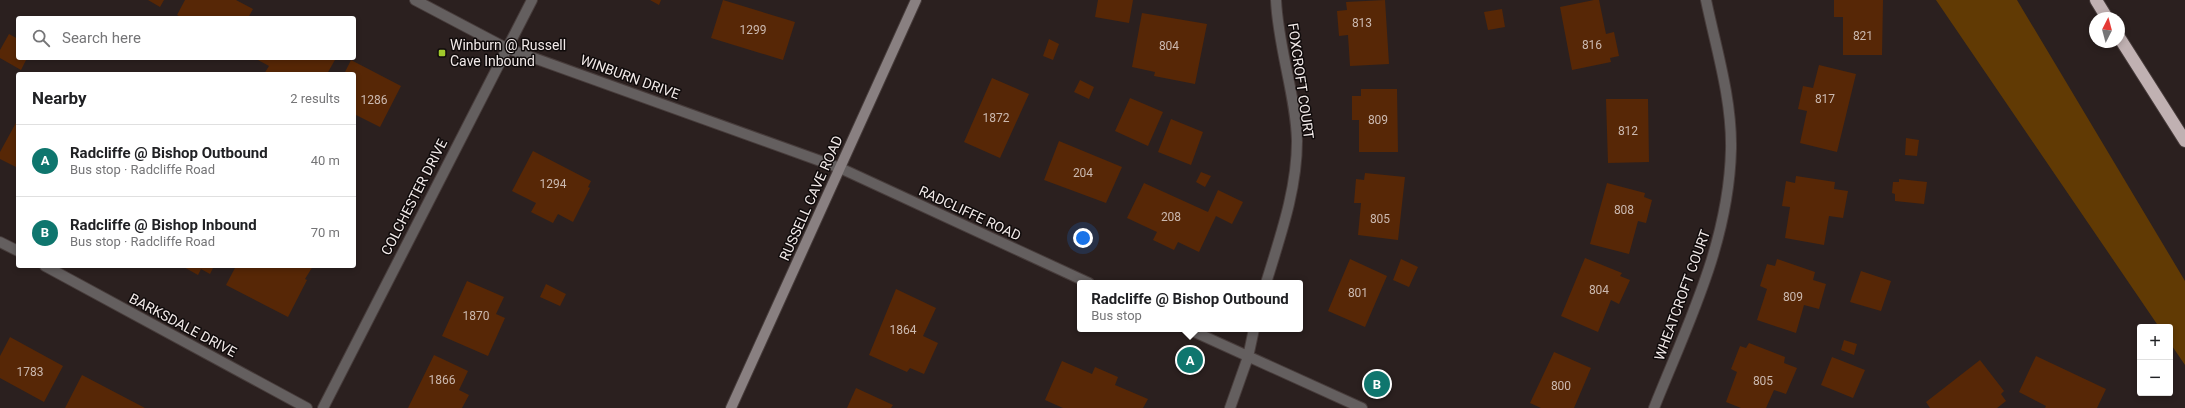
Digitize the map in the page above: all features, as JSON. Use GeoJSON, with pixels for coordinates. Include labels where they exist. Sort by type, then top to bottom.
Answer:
{"type":"FeatureCollection","features":[{"type":"Feature","properties":{"kind":"highway"},"geometry":{"type":"LineString","coordinates":[[2096,0],[2103,12]]}},
{"type":"Feature","properties":{"kind":"highway"},"geometry":{"type":"LineString","coordinates":[[2125,46],[2185,141]]}},
{"type":"Feature","properties":{"kind":"main road","name":"RUSSELL CAVE ROAD"},"geometry":{"type":"LineString","coordinates":[[731,408],[916,0]]}},
{"type":"Feature","properties":{"kind":"street","name":"WINBURN DRIVE"},"geometry":{"type":"LineString","coordinates":[[415,0],[506,48],[840,168]]}},
{"type":"Feature","properties":{"kind":"street","name":"COLCHESTER DRIVE"},"geometry":{"type":"LineString","coordinates":[[323,408],[506,48],[532,0]]}},
{"type":"Feature","properties":{"kind":"street","name":"FOXCROFT COURT"},"geometry":{"type":"LineString","coordinates":[[1267,280],[1287,213],[1294,177],[1297,141],[1276,0]]}},
{"type":"Feature","properties":{"kind":"street","name":"WHEATCROFT COURT"},"geometry":{"type":"LineString","coordinates":[[1654,408],[1709,270],[1722,230],[1729,190],[1731,148],[1728,107],[1706,0]]}},
{"type":"Feature","properties":{"kind":"street","name":"RADCLIFFE ROAD"},"geometry":{"type":"LineString","coordinates":[[840,168],[1082,280]]}},
{"type":"Feature","properties":{"kind":"street"},"geometry":{"type":"LineString","coordinates":[[0,242],[16,250]]}},
{"type":"Feature","properties":{"kind":"street","name":"BARKSDALE DRIVE"},"geometry":{"type":"LineString","coordinates":[[49,268],[307,408]]}},
{"type":"Feature","properties":{"kind":"street"},"geometry":{"type":"LineString","coordinates":[[1194,332],[1362,408]]}},
{"type":"Feature","properties":{"kind":"street"},"geometry":{"type":"LineString","coordinates":[[1230,408],[1248,357],[1253,332]]}},
{"type":"Feature","properties":{"kind":"shaded area"},"geometry":{"type":"Polygon","coordinates":[[[1936,0],[2017,0],[2185,281],[2185,365],[2173,347],[2173,324],[2157,324],[1936,0]]]}},
{"type":"Feature","properties":{"kind":"building"},"geometry":{"type":"Polygon","coordinates":[[[148,0],[164,0],[160,7],[148,0]]]}},
{"type":"Feature","properties":{"kind":"building"},"geometry":{"type":"Polygon","coordinates":[[[185,0],[236,0],[253,9],[249,16],[177,15],[185,0]]]}},
{"type":"Feature","properties":{"kind":"building"},"geometry":{"type":"Polygon","coordinates":[[[650,0],[661,0],[659,5],[650,0]]]}},
{"type":"Feature","properties":{"kind":"building"},"geometry":{"type":"Polygon","coordinates":[[[723,0],[795,22],[783,60],[711,38],[723,0]]]}},
{"type":"Feature","properties":{"kind":"building"},"geometry":{"type":"Polygon","coordinates":[[[1098,0],[1133,0],[1129,23],[1095,17],[1098,0]]]}},
{"type":"Feature","properties":{"kind":"building"},"geometry":{"type":"Polygon","coordinates":[[[1385,0],[1389,64],[1350,66],[1348,35],[1339,36],[1337,11],[1347,10],[1346,2],[1385,0]]]}},
{"type":"Feature","properties":{"kind":"building"},"geometry":{"type":"Polygon","coordinates":[[[1599,0],[1606,34],[1614,32],[1619,56],[1610,58],[1611,62],[1572,70],[1560,7],[1599,0]]]}},
{"type":"Feature","properties":{"kind":"building"},"geometry":{"type":"Polygon","coordinates":[[[1834,0],[1883,0],[1882,55],[1843,55],[1843,17],[1834,17],[1834,0]]]}},
{"type":"Feature","properties":{"kind":"building"},"geometry":{"type":"Polygon","coordinates":[[[1502,9],[1505,27],[1488,30],[1484,12],[1502,9]]]}},
{"type":"Feature","properties":{"kind":"building"},"geometry":{"type":"Polygon","coordinates":[[[1142,13],[1207,24],[1195,84],[1154,76],[1155,72],[1132,67],[1142,13]]]}},
{"type":"Feature","properties":{"kind":"building"},"geometry":{"type":"Polygon","coordinates":[[[9,34],[16,38],[16,60],[26,60],[21,70],[0,58],[0,50],[9,34]]]}},
{"type":"Feature","properties":{"kind":"building"},"geometry":{"type":"Polygon","coordinates":[[[1049,39],[1059,44],[1053,60],[1043,56],[1049,39]]]}},
{"type":"Feature","properties":{"kind":"building"},"geometry":{"type":"Polygon","coordinates":[[[258,60],[335,60],[328,72],[265,72],[269,66],[258,60]]]}},
{"type":"Feature","properties":{"kind":"building"},"geometry":{"type":"Polygon","coordinates":[[[351,60],[401,86],[380,127],[356,115],[356,72],[345,72],[351,60]]]}},
{"type":"Feature","properties":{"kind":"building"},"geometry":{"type":"Polygon","coordinates":[[[1819,65],[1856,74],[1837,152],[1800,143],[1807,111],[1798,109],[1803,86],[1813,88],[1819,65]]]}},
{"type":"Feature","properties":{"kind":"building"},"geometry":{"type":"Polygon","coordinates":[[[992,78],[1029,94],[1000,158],[964,142],[992,78]]]}},
{"type":"Feature","properties":{"kind":"building"},"geometry":{"type":"Polygon","coordinates":[[[1080,80],[1094,87],[1089,99],[1074,92],[1080,80]]]}},
{"type":"Feature","properties":{"kind":"building"},"geometry":{"type":"Polygon","coordinates":[[[1361,89],[1397,89],[1398,152],[1359,152],[1359,120],[1352,120],[1352,96],[1361,96],[1361,89]]]}},
{"type":"Feature","properties":{"kind":"building"},"geometry":{"type":"Polygon","coordinates":[[[1130,98],[1163,112],[1148,146],[1115,131],[1130,98]]]}},
{"type":"Feature","properties":{"kind":"building"},"geometry":{"type":"Polygon","coordinates":[[[1606,99],[1648,99],[1649,162],[1608,163],[1606,99]]]}},
{"type":"Feature","properties":{"kind":"building"},"geometry":{"type":"Polygon","coordinates":[[[1171,119],[1203,132],[1191,165],[1158,152],[1171,119]]]}},
{"type":"Feature","properties":{"kind":"building"},"geometry":{"type":"Polygon","coordinates":[[[16,123],[16,167],[0,159],[0,152],[16,123]]]}},
{"type":"Feature","properties":{"kind":"building"},"geometry":{"type":"Polygon","coordinates":[[[1906,138],[1919,140],[1917,156],[1905,155],[1906,138]]]}},
{"type":"Feature","properties":{"kind":"building"},"geometry":{"type":"Polygon","coordinates":[[[1059,141],[1122,167],[1106,203],[1044,180],[1059,141]]]}},
{"type":"Feature","properties":{"kind":"building"},"geometry":{"type":"Polygon","coordinates":[[[533,151],[591,181],[588,187],[590,188],[573,222],[558,214],[553,223],[531,212],[536,203],[512,191],[533,151]]]}},
{"type":"Feature","properties":{"kind":"building"},"geometry":{"type":"Polygon","coordinates":[[[1201,172],[1211,176],[1205,187],[1196,182],[1201,172]]]}},
{"type":"Feature","properties":{"kind":"building"},"geometry":{"type":"Polygon","coordinates":[[[1365,173],[1405,177],[1398,240],[1358,235],[1361,203],[1354,203],[1356,179],[1364,180],[1365,173]]]}},
{"type":"Feature","properties":{"kind":"building"},"geometry":{"type":"Polygon","coordinates":[[[1796,176],[1835,182],[1834,189],[1848,191],[1843,218],[1829,216],[1824,245],[1785,238],[1790,207],[1782,206],[1786,181],[1795,183],[1796,176]]]}},
{"type":"Feature","properties":{"kind":"building"},"geometry":{"type":"Polygon","coordinates":[[[1899,179],[1927,182],[1924,204],[1895,201],[1895,194],[1892,193],[1893,182],[1899,182],[1899,179]]]}},
{"type":"Feature","properties":{"kind":"building"},"geometry":{"type":"Polygon","coordinates":[[[1144,183],[1208,212],[1218,190],[1243,202],[1232,224],[1216,216],[1199,252],[1178,242],[1174,250],[1153,240],[1157,232],[1127,218],[1144,183]]]}},
{"type":"Feature","properties":{"kind":"building"},"geometry":{"type":"Polygon","coordinates":[[[1607,183],[1645,193],[1644,197],[1652,200],[1646,223],[1638,221],[1629,254],[1590,244],[1607,183]]]}},
{"type":"Feature","properties":{"kind":"building"},"geometry":{"type":"Polygon","coordinates":[[[1585,258],[1622,273],[1620,276],[1630,280],[1619,304],[1611,300],[1598,332],[1561,316],[1585,258]]]}},
{"type":"Feature","properties":{"kind":"building"},"geometry":{"type":"Polygon","coordinates":[[[1350,259],[1387,276],[1365,327],[1328,311],[1350,259]]]}},
{"type":"Feature","properties":{"kind":"building"},"geometry":{"type":"Polygon","coordinates":[[[1401,259],[1418,267],[1409,287],[1393,280],[1401,259]]]}},
{"type":"Feature","properties":{"kind":"building"},"geometry":{"type":"Polygon","coordinates":[[[1777,259],[1815,272],[1813,280],[1826,284],[1819,309],[1804,305],[1796,333],[1757,320],[1767,289],[1760,286],[1767,264],[1775,266],[1777,259]]]}},
{"type":"Feature","properties":{"kind":"building"},"geometry":{"type":"Polygon","coordinates":[[[186,268],[213,268],[210,274],[201,269],[198,275],[186,268]]]}},
{"type":"Feature","properties":{"kind":"building"},"geometry":{"type":"Polygon","coordinates":[[[235,268],[312,268],[305,279],[307,280],[288,317],[226,285],[235,268]]]}},
{"type":"Feature","properties":{"kind":"building"},"geometry":{"type":"Polygon","coordinates":[[[1861,271],[1891,281],[1881,311],[1850,302],[1861,271]]]}},
{"type":"Feature","properties":{"kind":"building"},"geometry":{"type":"Polygon","coordinates":[[[467,281],[504,297],[496,314],[505,318],[488,356],[442,336],[467,281]]]}},
{"type":"Feature","properties":{"kind":"building"},"geometry":{"type":"Polygon","coordinates":[[[546,284],[566,294],[560,306],[540,297],[546,284]]]}},
{"type":"Feature","properties":{"kind":"building"},"geometry":{"type":"Polygon","coordinates":[[[896,289],[936,308],[923,336],[938,343],[924,374],[910,368],[907,372],[869,355],[896,289]]]}},
{"type":"Feature","properties":{"kind":"building"},"geometry":{"type":"Polygon","coordinates":[[[10,337],[63,366],[44,402],[0,378],[0,356],[10,337]]]}},
{"type":"Feature","properties":{"kind":"building"},"geometry":{"type":"Polygon","coordinates":[[[1844,340],[1857,344],[1854,355],[1841,350],[1844,340]]]}},
{"type":"Feature","properties":{"kind":"building"},"geometry":{"type":"Polygon","coordinates":[[[1749,343],[1785,357],[1784,363],[1797,368],[1786,394],[1774,390],[1766,408],[1741,408],[1726,402],[1737,372],[1731,369],[1740,346],[1746,348],[1749,343]]]}},
{"type":"Feature","properties":{"kind":"building"},"geometry":{"type":"Polygon","coordinates":[[[1554,352],[1591,368],[1574,408],[1541,408],[1530,403],[1554,352]]]}},
{"type":"Feature","properties":{"kind":"building"},"geometry":{"type":"Polygon","coordinates":[[[434,355],[468,371],[459,390],[469,395],[462,408],[408,408],[434,355]]]}},
{"type":"Feature","properties":{"kind":"building"},"geometry":{"type":"Polygon","coordinates":[[[2036,356],[2106,389],[2097,408],[2045,408],[2046,406],[2019,392],[2036,356]]]}},
{"type":"Feature","properties":{"kind":"building"},"geometry":{"type":"Polygon","coordinates":[[[1832,357],[1865,370],[1853,398],[1821,385],[1832,357]]]}},
{"type":"Feature","properties":{"kind":"building"},"geometry":{"type":"Polygon","coordinates":[[[1980,360],[2004,391],[2001,394],[2006,401],[1997,408],[1930,408],[1926,402],[1980,360]]]}},
{"type":"Feature","properties":{"kind":"building"},"geometry":{"type":"Polygon","coordinates":[[[1062,361],[1092,374],[1095,367],[1118,377],[1115,385],[1148,399],[1143,408],[1063,408],[1045,400],[1062,361]]]}},
{"type":"Feature","properties":{"kind":"building"},"geometry":{"type":"Polygon","coordinates":[[[82,375],[145,408],[65,408],[82,375]]]}},
{"type":"Feature","properties":{"kind":"building"},"geometry":{"type":"Polygon","coordinates":[[[856,388],[893,405],[891,408],[847,408],[856,388]]]}},
{"type":"Feature","properties":{"kind":"place","name":"Winburn @ Russell Cave Inbound"},"geometry":{"type":"Point","coordinates":[442,53]}},
{"type":"Feature","properties":{"kind":"place","name":"Radcliffe @ Bishop Outbound"},"geometry":{"type":"Point","coordinates":[1190,360]}},
{"type":"Feature","properties":{"kind":"place","name":"Radcliffe @ Bishop Inbound"},"geometry":{"type":"Point","coordinates":[1377,384]}}]}
